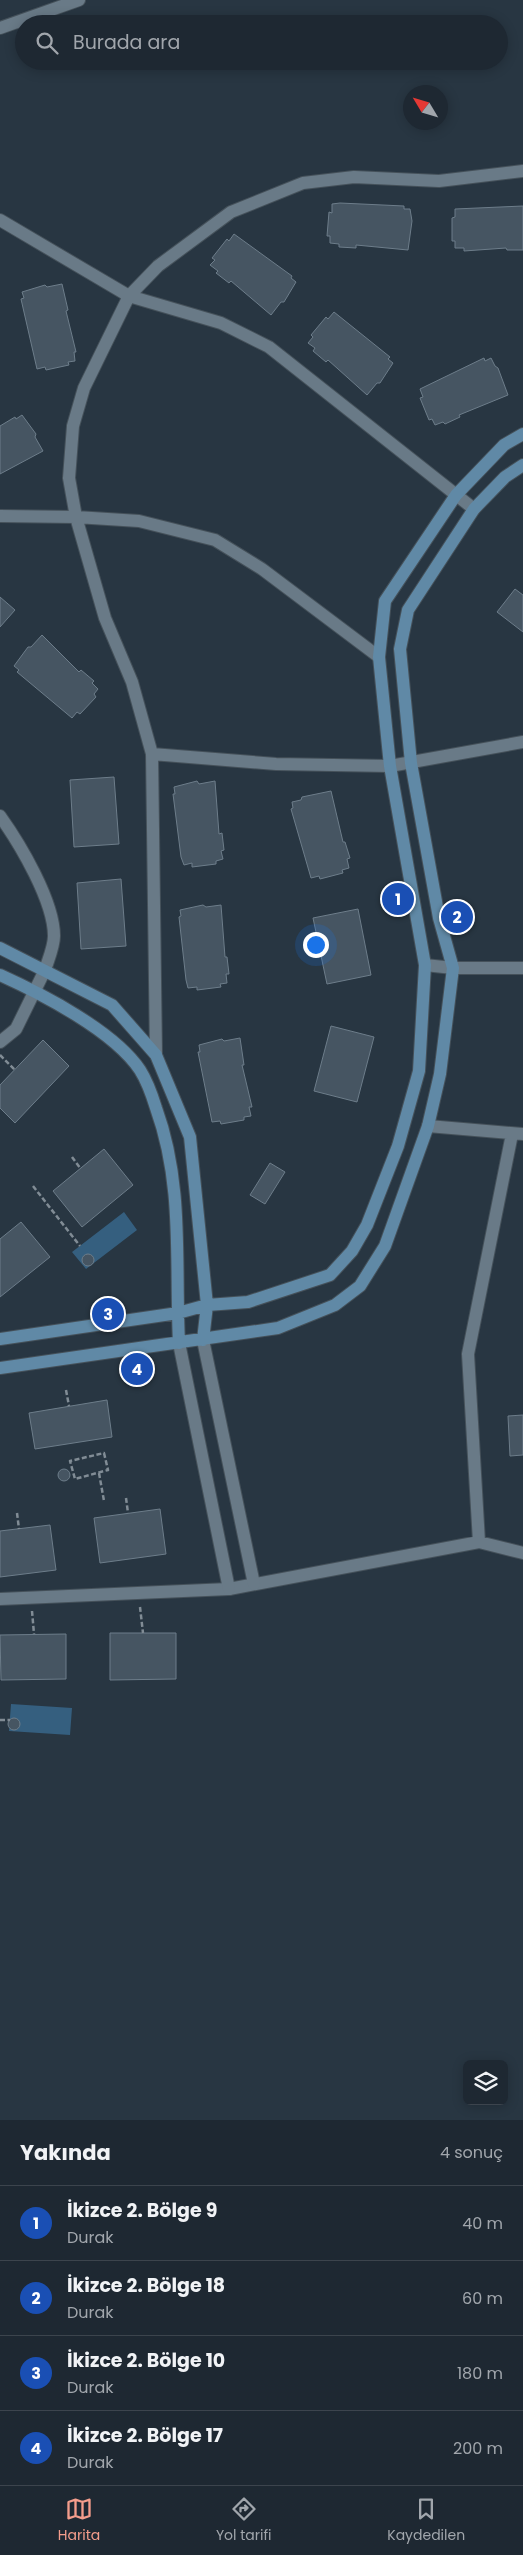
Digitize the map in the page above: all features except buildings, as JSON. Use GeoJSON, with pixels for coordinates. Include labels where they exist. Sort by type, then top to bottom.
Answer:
{"type":"FeatureCollection","features":[{"type":"Feature","properties":{"kind":"main road"},"geometry":{"type":"LineString","coordinates":[[0,1339],[178,1313],[208,1305],[248,1302],[330,1275],[352,1251],[367,1225],[398,1146],[419,1071],[425,965],[390,766],[379,657],[385,602],[456,495],[504,445],[523,434]]}},
{"type":"Feature","properties":{"kind":"main road"},"geometry":{"type":"LineString","coordinates":[[0,1368],[179,1344],[278,1328],[335,1305],[360,1286],[385,1246],[428,1126],[440,1074],[453,968],[439,918],[411,764],[400,649],[408,610],[474,509],[505,477],[523,465]]}},
{"type":"Feature","properties":{"kind":"main road"},"geometry":{"type":"LineString","coordinates":[[0,948],[112,1005],[156,1054],[190,1138],[208,1305],[203,1340]]}},
{"type":"Feature","properties":{"kind":"main road"},"geometry":{"type":"LineString","coordinates":[[0,975],[36,991],[87,1022],[116,1046],[139,1069],[152,1095],[166,1136],[178,1221],[179,1344]]}},
{"type":"Feature","properties":{"kind":"street"},"geometry":{"type":"LineString","coordinates":[[37,15],[79,0]]}},
{"type":"Feature","properties":{"kind":"street"},"geometry":{"type":"LineString","coordinates":[[0,28],[15,23]]}},
{"type":"Feature","properties":{"kind":"street"},"geometry":{"type":"LineString","coordinates":[[156,1054],[152,754],[132,682],[106,618],[76,517],[68,478],[73,426],[84,388],[129,296],[158,266],[231,212],[303,183],[354,177],[439,181],[523,171]]}},
{"type":"Feature","properties":{"kind":"street"},"geometry":{"type":"LineString","coordinates":[[0,220],[129,296],[221,323],[269,347],[474,509]]}},
{"type":"Feature","properties":{"kind":"street"},"geometry":{"type":"LineString","coordinates":[[0,516],[76,517],[138,521],[215,540],[262,569],[379,657]]}},
{"type":"Feature","properties":{"kind":"street"},"geometry":{"type":"LineString","coordinates":[[152,754],[276,764],[390,766],[411,764],[523,742]]}},
{"type":"Feature","properties":{"kind":"street"},"geometry":{"type":"LineString","coordinates":[[0,816],[20,844],[47,905],[54,936],[45,970],[36,991],[16,1029],[0,1042]]}},
{"type":"Feature","properties":{"kind":"street"},"geometry":{"type":"LineString","coordinates":[[425,965],[453,968],[523,968]]}},
{"type":"Feature","properties":{"kind":"street"},"geometry":{"type":"LineString","coordinates":[[428,1126],[518,1134],[468,1354],[479,1542]]}},
{"type":"Feature","properties":{"kind":"street"},"geometry":{"type":"LineString","coordinates":[[203,1340],[254,1584]]}},
{"type":"Feature","properties":{"kind":"street"},"geometry":{"type":"LineString","coordinates":[[179,1344],[229,1589]]}},
{"type":"Feature","properties":{"kind":"street"},"geometry":{"type":"LineString","coordinates":[[0,1599],[229,1589],[479,1542],[523,1553]]}},
{"type":"Feature","properties":{"kind":"path"},"geometry":{"type":"LineString","coordinates":[[0,1055],[15,1070]]}},
{"type":"Feature","properties":{"kind":"path"},"geometry":{"type":"LineString","coordinates":[[72,1157],[80,1168]]}},
{"type":"Feature","properties":{"kind":"path"},"geometry":{"type":"LineString","coordinates":[[33,1186],[80,1246]]}},
{"type":"Feature","properties":{"kind":"path"},"geometry":{"type":"LineString","coordinates":[[66,1390],[69,1406]]}},
{"type":"Feature","properties":{"kind":"path"},"geometry":{"type":"LineString","coordinates":[[104,1452],[108,1470],[99,1473],[74,1479],[70,1461],[104,1452]]}},
{"type":"Feature","properties":{"kind":"path"},"geometry":{"type":"LineString","coordinates":[[99,1473],[104,1501]]}},
{"type":"Feature","properties":{"kind":"path"},"geometry":{"type":"LineString","coordinates":[[126,1498],[128,1513]]}},
{"type":"Feature","properties":{"kind":"path"},"geometry":{"type":"LineString","coordinates":[[16,1513],[19,1529]]}},
{"type":"Feature","properties":{"kind":"path"},"geometry":{"type":"LineString","coordinates":[[139,1593],[143,1633]]}},
{"type":"Feature","properties":{"kind":"path"},"geometry":{"type":"LineString","coordinates":[[31,1597],[34,1634]]}},
{"type":"Feature","properties":{"kind":"path"},"geometry":{"type":"LineString","coordinates":[[0,1720],[10,1720]]}},
{"type":"Feature","properties":{"kind":"shaded area"},"geometry":{"type":"Polygon","coordinates":[[[124,1212],[137,1230],[86,1269],[72,1252],[124,1212]]]}},
{"type":"Feature","properties":{"kind":"shaded area"},"geometry":{"type":"Polygon","coordinates":[[[11,1704],[72,1708],[70,1735],[9,1731],[11,1704]]]}},
{"type":"Feature","properties":{"kind":"place","name":"İkizce 2. Bölge 9"},"geometry":{"type":"Point","coordinates":[398,899]}},
{"type":"Feature","properties":{"kind":"place","name":"İkizce 2. Bölge 18"},"geometry":{"type":"Point","coordinates":[457,917]}},
{"type":"Feature","properties":{"kind":"place","name":"İkizce 2. Bölge 10"},"geometry":{"type":"Point","coordinates":[108,1314]}},
{"type":"Feature","properties":{"kind":"place","name":"İkizce 2. Bölge 17"},"geometry":{"type":"Point","coordinates":[137,1369]}}]}
